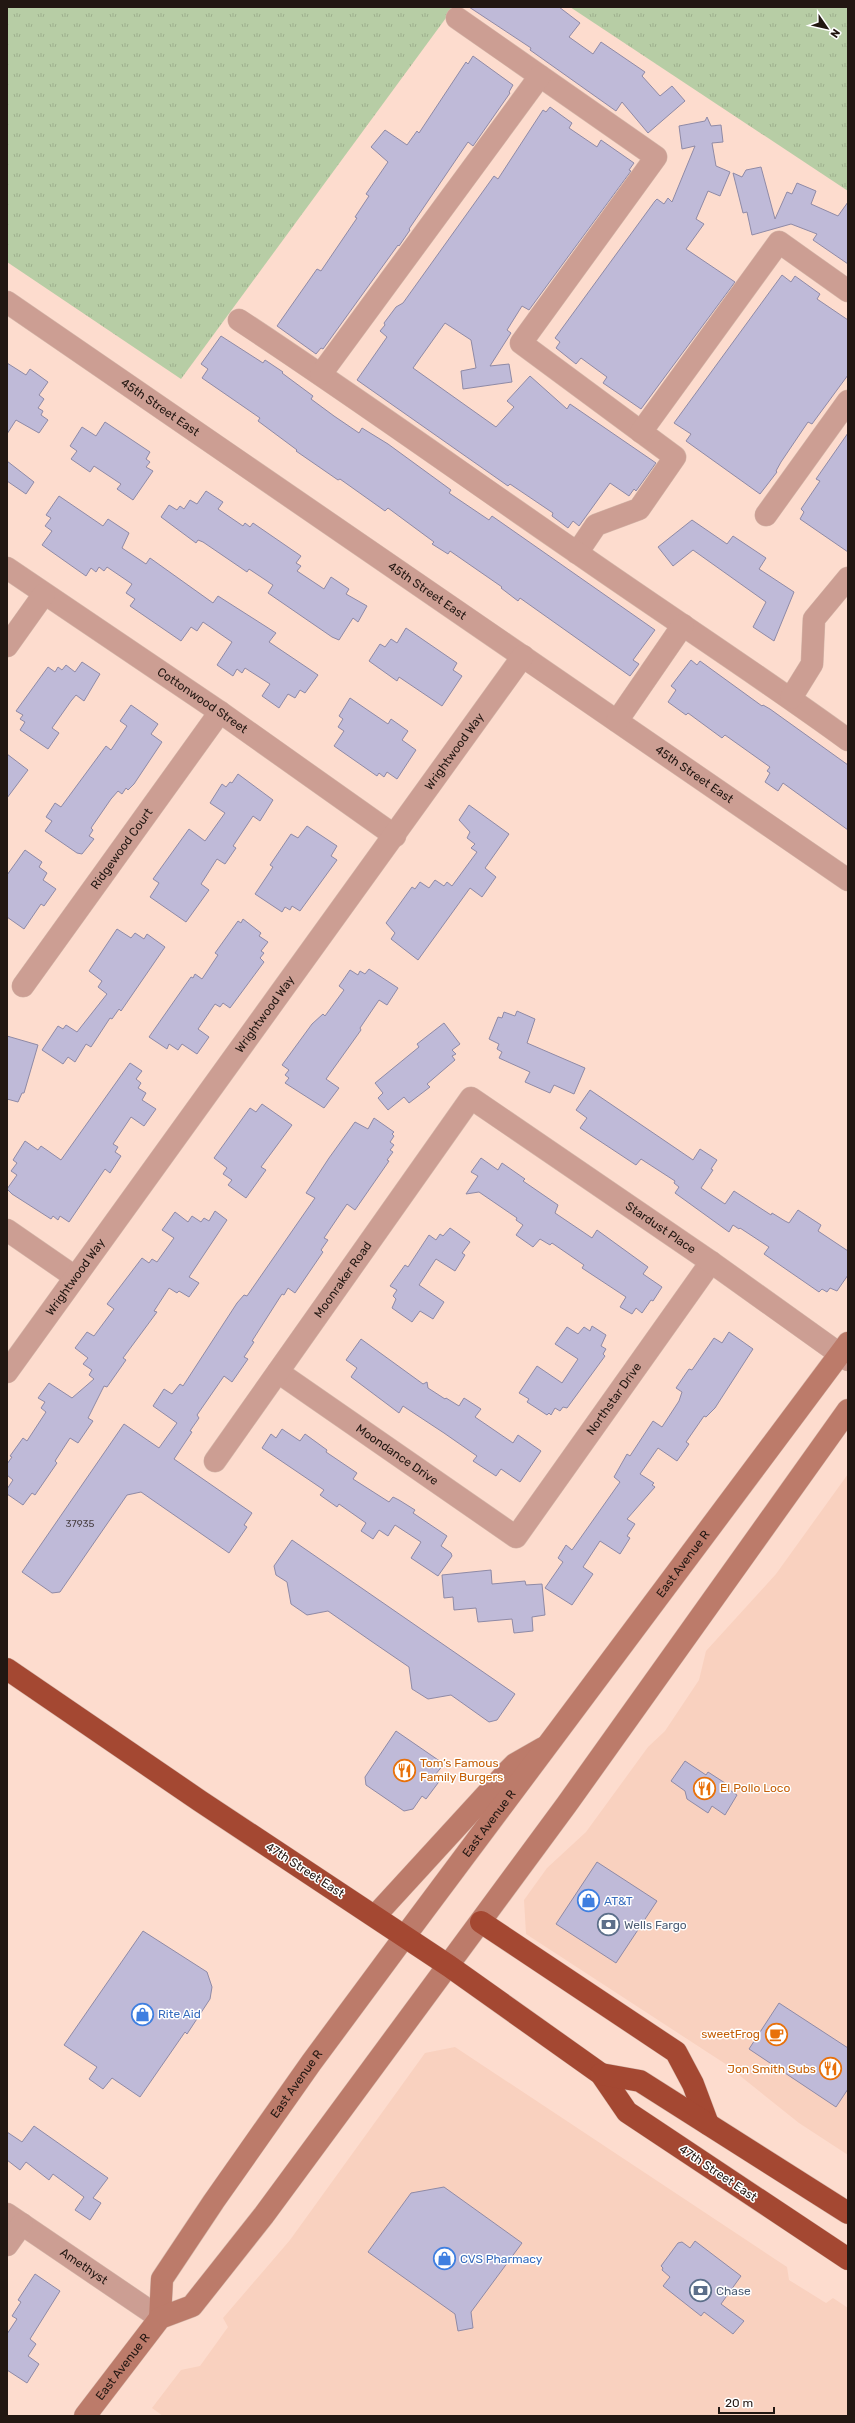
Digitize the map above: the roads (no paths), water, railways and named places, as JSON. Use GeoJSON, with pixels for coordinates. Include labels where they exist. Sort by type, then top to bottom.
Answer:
{"type":"FeatureCollection","features":[{"type":"Feature","properties":{"kind":"highway","name":"47th Street East"},"geometry":{"type":"LineString","coordinates":[[7,1669],[193,1797],[405,1936],[601,2074],[627,2112],[844,2252]]}},
{"type":"Feature","properties":{"kind":"highway"},"geometry":{"type":"LineString","coordinates":[[481,1922],[676,2052],[693,2084],[708,2124]]}},
{"type":"Feature","properties":{"kind":"highway","name":"47th Street East"},"geometry":{"type":"LineString","coordinates":[[601,2074],[640,2081],[848,2213]]}},
{"type":"Feature","properties":{"kind":"main road","name":"East Avenue R"},"geometry":{"type":"LineString","coordinates":[[85,2416],[160,2318],[162,2279],[214,2201],[307,2069],[405,1936],[845,1353]]}},
{"type":"Feature","properties":{"kind":"main road"},"geometry":{"type":"LineString","coordinates":[[160,2318],[192,2306],[264,2215],[481,1922],[724,1586],[848,1410]]}},
{"type":"Feature","properties":{"kind":"main road"},"geometry":{"type":"LineString","coordinates":[[374,1916],[430,1858],[470,1809],[515,1764],[549,1745]]}},
{"type":"Feature","properties":{"kind":"street"},"geometry":{"type":"LineString","coordinates":[[457,18],[656,157],[521,343],[675,457],[639,509],[596,525],[577,554]]}},
{"type":"Feature","properties":{"kind":"street"},"geometry":{"type":"LineString","coordinates":[[321,374],[540,76]]}},
{"type":"Feature","properties":{"kind":"street"},"geometry":{"type":"LineString","coordinates":[[641,432],[779,242],[848,292]]}},
{"type":"Feature","properties":{"kind":"street","name":"45th Street East"},"geometry":{"type":"LineString","coordinates":[[7,302],[848,880]]}},
{"type":"Feature","properties":{"kind":"street"},"geometry":{"type":"LineString","coordinates":[[240,320],[321,374],[577,554],[791,698],[848,740]]}},
{"type":"Feature","properties":{"kind":"street"},"geometry":{"type":"LineString","coordinates":[[766,515],[848,401]]}},
{"type":"Feature","properties":{"kind":"street","name":"Cottonwood Street"},"geometry":{"type":"LineString","coordinates":[[7,568],[220,712],[395,836]]}},
{"type":"Feature","properties":{"kind":"street"},"geometry":{"type":"LineString","coordinates":[[791,698],[812,664],[814,619],[848,578]]}},
{"type":"Feature","properties":{"kind":"street"},"geometry":{"type":"LineString","coordinates":[[7,646],[44,594]]}},
{"type":"Feature","properties":{"kind":"street"},"geometry":{"type":"LineString","coordinates":[[617,721],[683,625]]}},
{"type":"Feature","properties":{"kind":"street","name":"Wrightwood Way"},"geometry":{"type":"LineString","coordinates":[[7,1372],[395,836],[523,656]]}},
{"type":"Feature","properties":{"kind":"street","name":"Ridgewood Court"},"geometry":{"type":"LineString","coordinates":[[23,986],[220,712]]}},
{"type":"Feature","properties":{"kind":"street","name":"Stardust Place"},"geometry":{"type":"LineString","coordinates":[[471,1098],[845,1353]]}},
{"type":"Feature","properties":{"kind":"street","name":"Moonraker Road"},"geometry":{"type":"LineString","coordinates":[[215,1461],[471,1098]]}},
{"type":"Feature","properties":{"kind":"street"},"geometry":{"type":"LineString","coordinates":[[7,1230],[75,1277]]}},
{"type":"Feature","properties":{"kind":"street","name":"Northstar Drive"},"geometry":{"type":"LineString","coordinates":[[516,1537],[711,1262]]}},
{"type":"Feature","properties":{"kind":"street","name":"Moondance Drive"},"geometry":{"type":"LineString","coordinates":[[278,1372],[516,1537]]}},
{"type":"Feature","properties":{"kind":"street"},"geometry":{"type":"LineString","coordinates":[[7,2245],[15,2219]]}},
{"type":"Feature","properties":{"kind":"street","name":"Amethyst"},"geometry":{"type":"LineString","coordinates":[[15,2219],[160,2318]]}},
{"type":"Feature","properties":{"kind":"place","name":"Tom’s Famous Family Burgers"},"geometry":{"type":"Point","coordinates":[405,1770]}},
{"type":"Feature","properties":{"kind":"place","name":"El Pollo Loco"},"geometry":{"type":"Point","coordinates":[704,1788]}},
{"type":"Feature","properties":{"kind":"place","name":"AT&T"},"geometry":{"type":"Point","coordinates":[588,1901]}},
{"type":"Feature","properties":{"kind":"place","name":"Wells Fargo"},"geometry":{"type":"Point","coordinates":[608,1925]}},
{"type":"Feature","properties":{"kind":"place","name":"Rite Aid"},"geometry":{"type":"Point","coordinates":[143,2014]}},
{"type":"Feature","properties":{"kind":"place","name":"sweetFrog"},"geometry":{"type":"Point","coordinates":[776,2034]}},
{"type":"Feature","properties":{"kind":"place","name":"Jon Smith Subs"},"geometry":{"type":"Point","coordinates":[831,2069]}},
{"type":"Feature","properties":{"kind":"place","name":"CVS Pharmacy"},"geometry":{"type":"Point","coordinates":[444,2259]}},
{"type":"Feature","properties":{"kind":"place","name":"Chase"},"geometry":{"type":"Point","coordinates":[700,2291]}}]}
